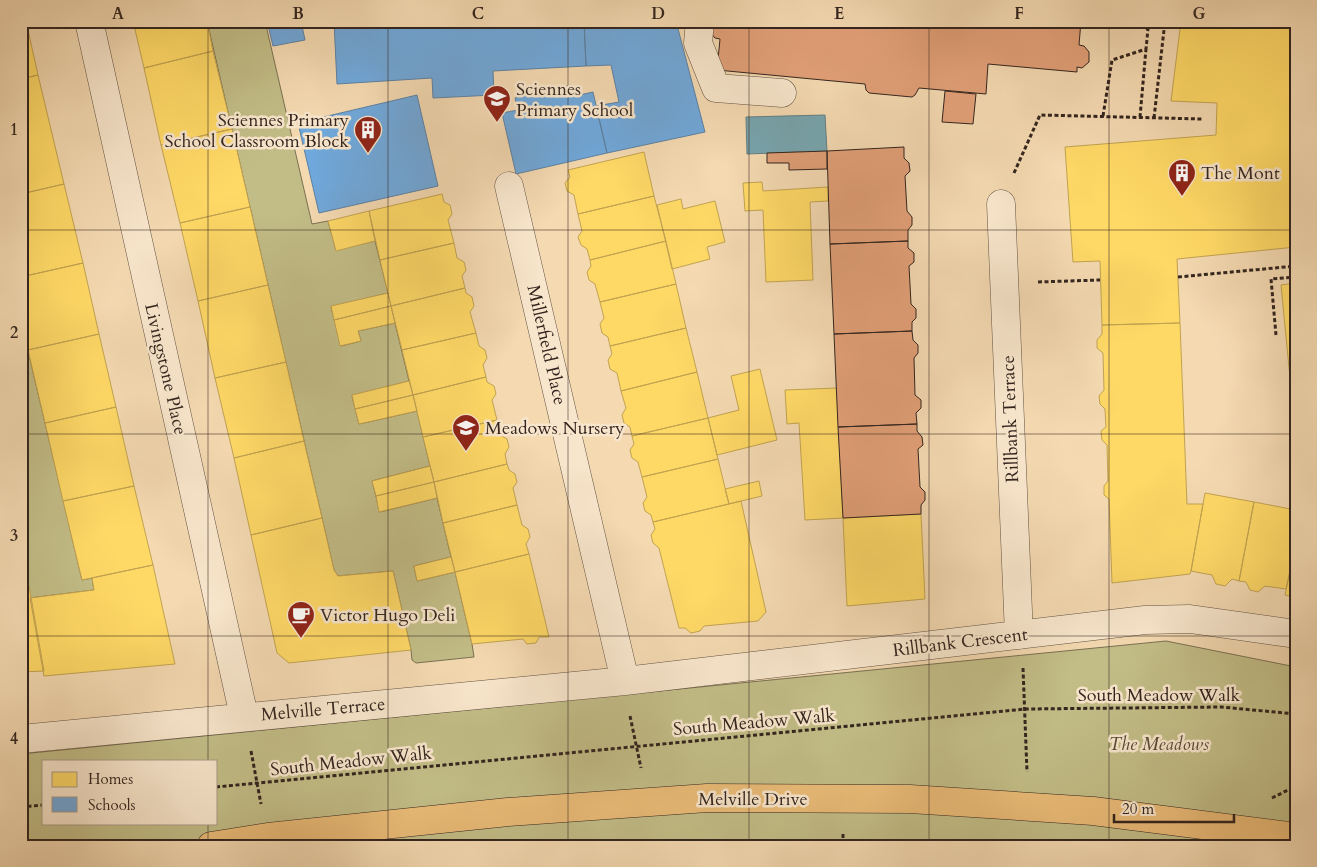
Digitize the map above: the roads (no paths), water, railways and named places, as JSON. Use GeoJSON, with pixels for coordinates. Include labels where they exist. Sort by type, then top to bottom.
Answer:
{"type":"FeatureCollection","features":[{"type":"Feature","properties":{"kind":"main road","name":"Melville Drive"},"geometry":{"type":"LineString","coordinates":[[211,846],[268,837],[508,812],[707,798],[939,800],[1092,811],[1296,837]]}},
{"type":"Feature","properties":{"kind":"street","name":"Livingstone Place"},"geometry":{"type":"LineString","coordinates":[[89,21],[244,716]]}},
{"type":"Feature","properties":{"kind":"street"},"geometry":{"type":"LineString","coordinates":[[700,21],[698,43],[716,88],[782,93]]}},
{"type":"Feature","properties":{"kind":"street","name":"Millerfield Place"},"geometry":{"type":"LineString","coordinates":[[509,186],[625,680]]}},
{"type":"Feature","properties":{"kind":"street","name":"Rillbank Terrace"},"geometry":{"type":"LineString","coordinates":[[1001,204],[1019,635]]}},
{"type":"Feature","properties":{"kind":"street","name":"Rillbank Crescent"},"geometry":{"type":"LineString","coordinates":[[625,680],[1145,620],[1190,619],[1296,634]]}},
{"type":"Feature","properties":{"kind":"street","name":"Melville Terrace"},"geometry":{"type":"LineString","coordinates":[[21,739],[625,680]]}},
{"type":"Feature","properties":{"kind":"place","name":"Sciennes Primary School"},"geometry":{"type":"Point","coordinates":[497,123]}},
{"type":"Feature","properties":{"kind":"place","name":"Sciennes Primary School Classroom Block"},"geometry":{"type":"Point","coordinates":[368,154]}},
{"type":"Feature","properties":{"kind":"place","name":"The Mont"},"geometry":{"type":"Point","coordinates":[1182,197]}},
{"type":"Feature","properties":{"kind":"place","name":"Meadows Nursery"},"geometry":{"type":"Point","coordinates":[466,452]}},
{"type":"Feature","properties":{"kind":"place","name":"Victor Hugo Deli"},"geometry":{"type":"Point","coordinates":[301,639]}},
{"type":"Feature","properties":{"kind":"park label","name":"The Meadows"},"geometry":{"type":"Point","coordinates":[1159,744]}}]}
